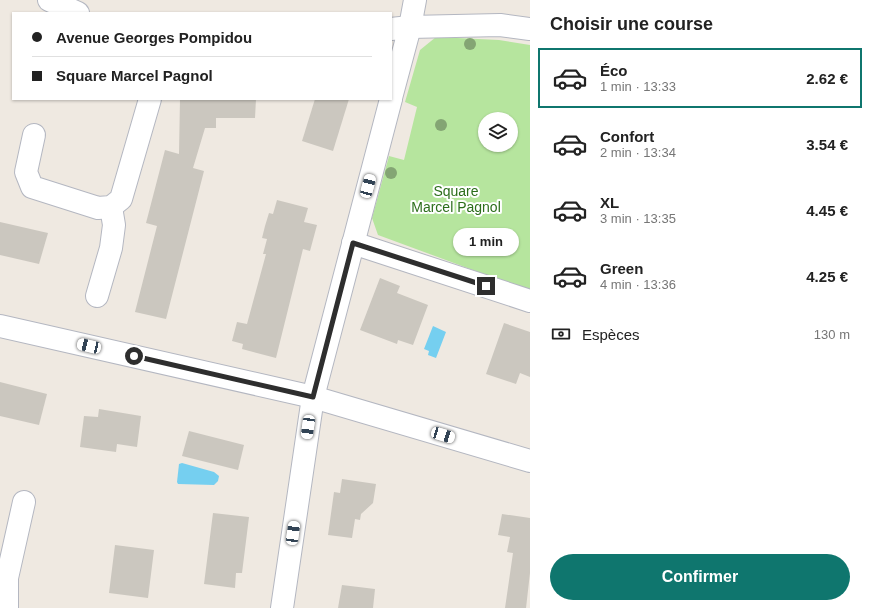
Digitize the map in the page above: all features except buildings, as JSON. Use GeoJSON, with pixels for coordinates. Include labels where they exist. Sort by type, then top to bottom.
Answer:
{"type":"FeatureCollection","features":[{"type":"Feature","properties":{"kind":"street"},"geometry":{"type":"LineString","coordinates":[[49,0],[75,8]]}},
{"type":"Feature","properties":{"kind":"street"},"geometry":{"type":"LineString","coordinates":[[392,91],[400,28],[415,0]]}},
{"type":"Feature","properties":{"kind":"street"},"geometry":{"type":"LineString","coordinates":[[400,28],[500,25],[530,30]]}},
{"type":"Feature","properties":{"kind":"street"},"geometry":{"type":"LineString","coordinates":[[34,135],[26,172],[32,187],[98,208],[111,207],[121,198],[150,100]]}},
{"type":"Feature","properties":{"kind":"street"},"geometry":{"type":"LineString","coordinates":[[282,608],[313,397],[391,100]]}},
{"type":"Feature","properties":{"kind":"street"},"geometry":{"type":"LineString","coordinates":[[98,296],[111,248],[114,225],[111,207]]}},
{"type":"Feature","properties":{"kind":"street"},"geometry":{"type":"LineString","coordinates":[[353,243],[530,301]]}},
{"type":"Feature","properties":{"kind":"street"},"geometry":{"type":"LineString","coordinates":[[0,326],[313,397],[530,461]]}},
{"type":"Feature","properties":{"kind":"street"},"geometry":{"type":"LineString","coordinates":[[7,608],[7,578],[24,502]]}},
{"type":"Feature","properties":{"kind":"green space","name":"Square Marcel Pagnol"},"geometry":{"type":"Polygon","coordinates":[[[436,37],[499,40],[530,45],[530,291],[378,235],[372,218],[389,156],[404,160],[417,107],[405,102],[420,50],[436,37]]]}},
{"type":"Feature","properties":{"kind":"water"},"geometry":{"type":"Polygon","coordinates":[[[433,326],[446,332],[436,358],[428,355],[429,351],[424,349],[433,326]]]}},
{"type":"Feature","properties":{"kind":"water"},"geometry":{"type":"Polygon","coordinates":[[[182,463],[214,472],[219,476],[218,481],[214,485],[178,484],[179,464],[182,463]]]}},
{"type":"Feature","properties":{"kind":"route"},"geometry":{"type":"LineString","coordinates":[[134,356],[313,397],[353,243],[486,286]]}}]}
